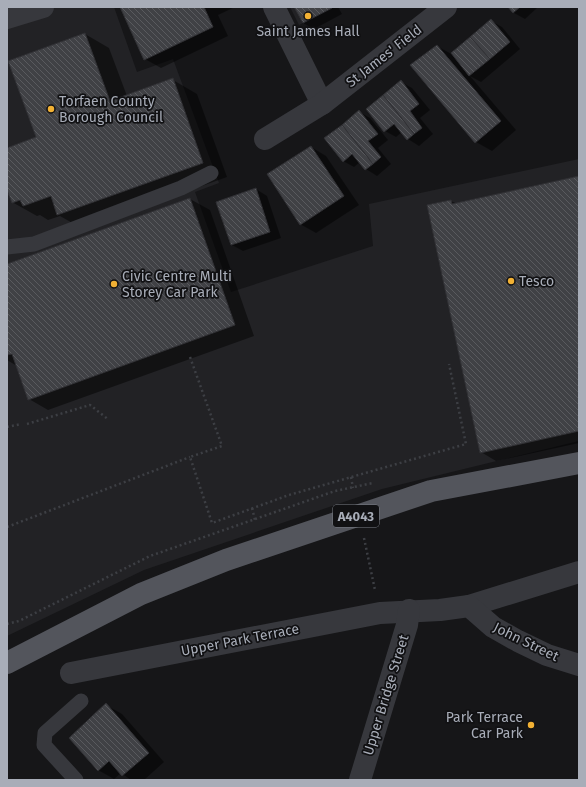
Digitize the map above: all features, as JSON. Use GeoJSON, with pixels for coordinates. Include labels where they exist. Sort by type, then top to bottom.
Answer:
{"type":"FeatureCollection","features":[{"type":"Feature","properties":{"kind":"main road","name":"A4043"},"geometry":{"type":"LineString","coordinates":[[7,663],[141,594],[226,560],[431,492],[579,463]]}},
{"type":"Feature","properties":{"kind":"street"},"geometry":{"type":"LineString","coordinates":[[7,18],[43,7]]}},
{"type":"Feature","properties":{"kind":"street"},"geometry":{"type":"LineString","coordinates":[[274,7],[322,104]]}},
{"type":"Feature","properties":{"kind":"street","name":"St James' Field"},"geometry":{"type":"LineString","coordinates":[[265,139],[322,104],[446,7]]}},
{"type":"Feature","properties":{"kind":"street"},"geometry":{"type":"LineString","coordinates":[[409,610],[440,610],[469,606],[579,572]]}},
{"type":"Feature","properties":{"kind":"street","name":"John Street"},"geometry":{"type":"LineString","coordinates":[[469,606],[493,628],[547,655],[579,665]]}},
{"type":"Feature","properties":{"kind":"street","name":"Upper Park Terrace"},"geometry":{"type":"LineString","coordinates":[[71,673],[380,612],[409,610]]}},
{"type":"Feature","properties":{"kind":"street","name":"Upper Bridge Street"},"geometry":{"type":"LineString","coordinates":[[360,780],[407,624],[409,610]]}},
{"type":"Feature","properties":{"kind":"lane"},"geometry":{"type":"LineString","coordinates":[[7,248],[34,244],[181,188],[211,173]]}},
{"type":"Feature","properties":{"kind":"lane"},"geometry":{"type":"LineString","coordinates":[[76,780],[44,745],[45,733],[81,702]]}},
{"type":"Feature","properties":{"kind":"path"},"geometry":{"type":"LineString","coordinates":[[7,527],[222,446],[190,357]]}},
{"type":"Feature","properties":{"kind":"path"},"geometry":{"type":"LineString","coordinates":[[190,457],[212,523],[289,495],[466,444],[449,364]]}},
{"type":"Feature","properties":{"kind":"path"},"geometry":{"type":"LineString","coordinates":[[27,424],[90,405],[110,420]]}},
{"type":"Feature","properties":{"kind":"path"},"geometry":{"type":"LineString","coordinates":[[7,427],[21,424]]}},
{"type":"Feature","properties":{"kind":"path"},"geometry":{"type":"LineString","coordinates":[[252,508],[255,520]]}},
{"type":"Feature","properties":{"kind":"path"},"geometry":{"type":"LineString","coordinates":[[7,624],[19,621],[150,556]]}},
{"type":"Feature","properties":{"kind":"shaded area"},"geometry":{"type":"Polygon","coordinates":[[[7,7],[114,7],[137,72],[173,59],[219,183],[195,192],[231,292],[373,246],[369,204],[579,159],[579,441],[382,489],[144,570],[7,636],[7,7]]]}},
{"type":"Feature","properties":{"kind":"shaded area","name":"Saint James Hall"},"geometry":{"type":"Polygon","coordinates":[[[290,7],[334,7],[299,25],[290,7]]]}},
{"type":"Feature","properties":{"kind":"building"},"geometry":{"type":"Polygon","coordinates":[[[120,7],[204,7],[213,27],[144,60],[120,7]]]}},
{"type":"Feature","properties":{"kind":"building","name":"Saint James Hall"},"geometry":{"type":"Polygon","coordinates":[[[294,7],[331,7],[332,8],[303,23],[294,7]]]}},
{"type":"Feature","properties":{"kind":"building"},"geometry":{"type":"Polygon","coordinates":[[[508,7],[520,7],[513,13],[508,7]]]}},
{"type":"Feature","properties":{"kind":"building"},"geometry":{"type":"Polygon","coordinates":[[[491,19],[510,42],[490,59],[470,37],[491,19]]]}},
{"type":"Feature","properties":{"kind":"building"},"geometry":{"type":"Polygon","coordinates":[[[85,33],[110,101],[173,78],[203,163],[57,215],[51,196],[23,206],[20,200],[12,203],[7,190],[7,148],[36,137],[8,61],[85,33]]]}},
{"type":"Feature","properties":{"kind":"building"},"geometry":{"type":"Polygon","coordinates":[[[470,37],[490,59],[469,76],[451,53],[470,37]]]}},
{"type":"Feature","properties":{"kind":"building"},"geometry":{"type":"Polygon","coordinates":[[[437,45],[501,121],[475,143],[410,65],[437,45]]]}},
{"type":"Feature","properties":{"kind":"building"},"geometry":{"type":"Polygon","coordinates":[[[401,80],[419,104],[410,111],[422,128],[414,134],[383,95],[401,80]]]}},
{"type":"Feature","properties":{"kind":"building"},"geometry":{"type":"Polygon","coordinates":[[[383,95],[414,134],[407,140],[394,124],[384,132],[366,109],[383,95]]]}},
{"type":"Feature","properties":{"kind":"building"},"geometry":{"type":"Polygon","coordinates":[[[359,110],[378,134],[368,141],[381,157],[373,164],[342,125],[359,110]]]}},
{"type":"Feature","properties":{"kind":"building"},"geometry":{"type":"Polygon","coordinates":[[[342,125],[373,164],[365,170],[352,154],[343,162],[324,138],[342,125]]]}},
{"type":"Feature","properties":{"kind":"building"},"geometry":{"type":"Polygon","coordinates":[[[311,146],[344,196],[300,225],[267,174],[311,146]]]}},
{"type":"Feature","properties":{"kind":"building","name":"Tesco"},"geometry":{"type":"Polygon","coordinates":[[[579,176],[579,431],[480,453],[427,205],[451,200],[452,204],[579,176]]]}},
{"type":"Feature","properties":{"kind":"building"},"geometry":{"type":"Polygon","coordinates":[[[256,188],[270,232],[231,245],[216,202],[256,188]]]}},
{"type":"Feature","properties":{"kind":"building","name":"Civic Centre Multi Storey Car Park"},"geometry":{"type":"Polygon","coordinates":[[[190,198],[235,325],[28,400],[12,354],[7,355],[7,264],[190,198]]]}},
{"type":"Feature","properties":{"kind":"building"},"geometry":{"type":"Polygon","coordinates":[[[106,703],[149,753],[122,776],[109,761],[98,771],[69,738],[106,703]]]}},
{"type":"Feature","properties":{"kind":"place","name":"Saint James Hall"},"geometry":{"type":"Point","coordinates":[308,16]}},
{"type":"Feature","properties":{"kind":"place","name":"Torfaen County Borough Council"},"geometry":{"type":"Point","coordinates":[51,109]}},
{"type":"Feature","properties":{"kind":"place","name":"Tesco"},"geometry":{"type":"Point","coordinates":[511,281]}},
{"type":"Feature","properties":{"kind":"place","name":"Civic Centre Multi Storey Car Park"},"geometry":{"type":"Point","coordinates":[114,284]}},
{"type":"Feature","properties":{"kind":"place","name":"Park Terrace Car Park"},"geometry":{"type":"Point","coordinates":[531,725]}}]}
